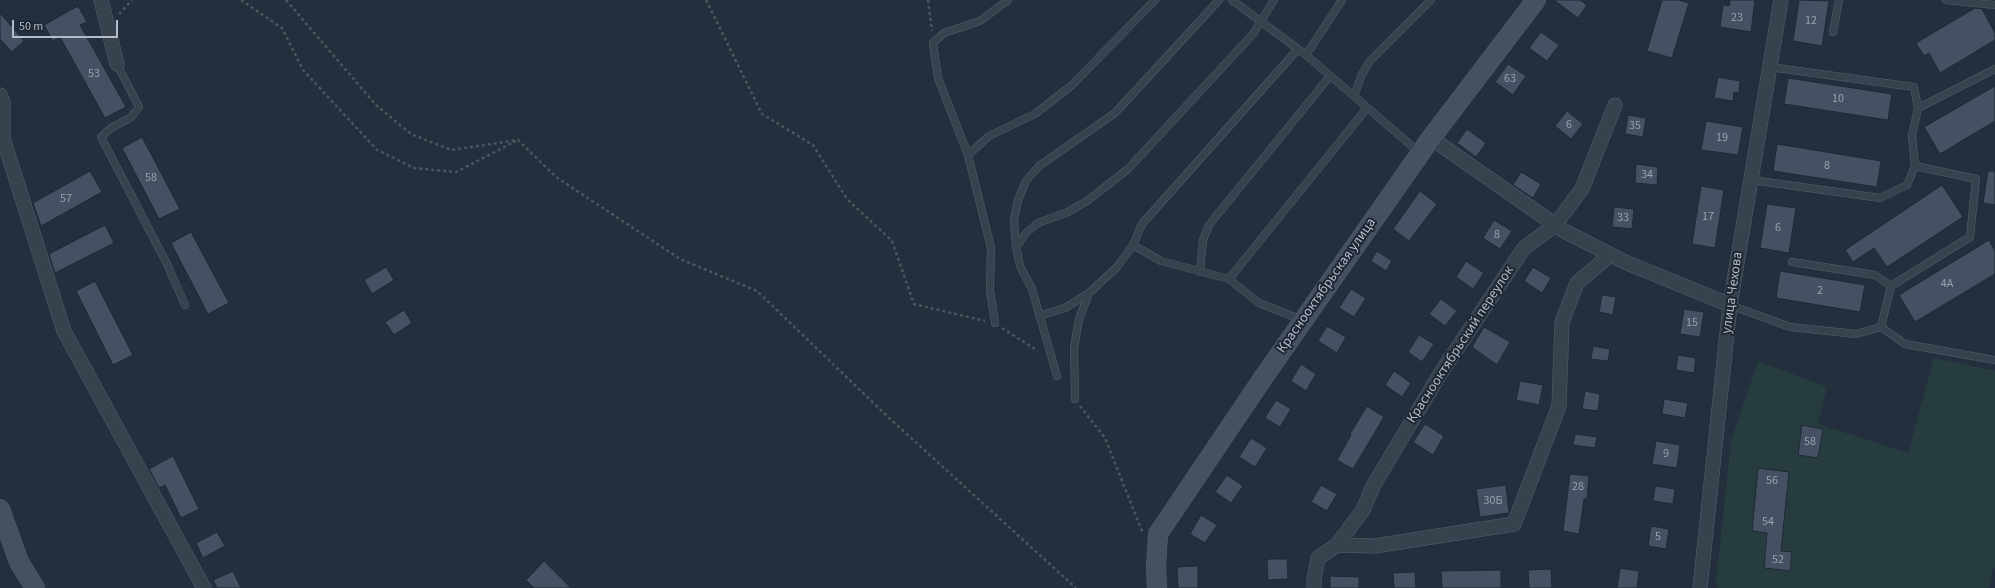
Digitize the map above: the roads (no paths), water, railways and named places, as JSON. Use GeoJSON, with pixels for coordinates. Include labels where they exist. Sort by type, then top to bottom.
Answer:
{"type":"FeatureCollection","features":[{"type":"Feature","properties":{"kind":"street"},"geometry":{"type":"LineString","coordinates":[[101,0],[117,64]]}},
{"type":"Feature","properties":{"kind":"street","name":"Краснооктябрьская улица"},"geometry":{"type":"LineString","coordinates":[[1157,588],[1156,567],[1158,534],[1303,321],[1426,145],[1536,0]]}},
{"type":"Feature","properties":{"kind":"street","name":"улица Чехова"},"geometry":{"type":"LineString","coordinates":[[1700,588],[1730,305],[1781,0]]}},
{"type":"Feature","properties":{"kind":"street"},"geometry":{"type":"LineString","coordinates":[[0,95],[3,102],[3,138],[64,331],[204,588]]}},
{"type":"Feature","properties":{"kind":"street","name":"Краснооктябрьский переулок"},"geometry":{"type":"LineString","coordinates":[[1314,588],[1318,558],[1337,545],[1363,510],[1373,486],[1440,374],[1524,248],[1555,225],[1582,189],[1615,104]]}},
{"type":"Feature","properties":{"kind":"street"},"geometry":{"type":"LineString","coordinates":[[1426,145],[1555,225],[1610,255],[1730,305]]}},
{"type":"Feature","properties":{"kind":"street"},"geometry":{"type":"LineString","coordinates":[[1337,545],[1376,546],[1514,524],[1559,406],[1562,322],[1577,283],[1610,255]]}},
{"type":"Feature","properties":{"kind":"street"},"geometry":{"type":"LineString","coordinates":[[0,508],[19,562],[35,588]]}},
{"type":"Feature","properties":{"kind":"lane"},"geometry":{"type":"LineString","coordinates":[[995,323],[990,290],[990,248],[968,155],[938,78],[933,43],[944,33],[980,21],[1008,0]]}},
{"type":"Feature","properties":{"kind":"lane"},"geometry":{"type":"LineString","coordinates":[[968,155],[989,136],[1035,114],[1066,90],[1155,0]]}},
{"type":"Feature","properties":{"kind":"lane"},"geometry":{"type":"LineString","coordinates":[[1057,376],[1032,289],[1020,266],[1016,247],[1014,220],[1018,200],[1026,181],[1039,166],[1115,113],[1219,0]]}},
{"type":"Feature","properties":{"kind":"lane"},"geometry":{"type":"LineString","coordinates":[[1234,0],[1306,55],[1368,108],[1426,145]]}},
{"type":"Feature","properties":{"kind":"lane"},"geometry":{"type":"LineString","coordinates":[[1016,247],[1026,233],[1038,223],[1068,212],[1087,201],[1128,169],[1253,34],[1274,0]]}},
{"type":"Feature","properties":{"kind":"lane"},"geometry":{"type":"LineString","coordinates":[[1306,55],[1342,0]]}},
{"type":"Feature","properties":{"kind":"lane"},"geometry":{"type":"LineString","coordinates":[[1354,96],[1362,74],[1370,61],[1431,0]]}},
{"type":"Feature","properties":{"kind":"lane"},"geometry":{"type":"LineString","coordinates":[[1833,32],[1839,0]]}},
{"type":"Feature","properties":{"kind":"lane"},"geometry":{"type":"LineString","coordinates":[[1946,0],[1995,5]]}},
{"type":"Feature","properties":{"kind":"lane"},"geometry":{"type":"LineString","coordinates":[[1039,316],[1065,308],[1089,292],[1117,267],[1133,245],[1142,224],[1298,49]]}},
{"type":"Feature","properties":{"kind":"lane"},"geometry":{"type":"LineString","coordinates":[[117,64],[139,107],[130,118],[111,128],[101,137],[167,264],[185,305]]}},
{"type":"Feature","properties":{"kind":"lane"},"geometry":{"type":"LineString","coordinates":[[1752,180],[1880,198],[1907,185],[1915,166],[1912,136],[1918,108],[1914,87],[1770,67]]}},
{"type":"Feature","properties":{"kind":"lane"},"geometry":{"type":"LineString","coordinates":[[1918,108],[1995,69]]}},
{"type":"Feature","properties":{"kind":"lane"},"geometry":{"type":"LineString","coordinates":[[1200,272],[1203,240],[1209,225],[1330,76]]}},
{"type":"Feature","properties":{"kind":"lane"},"geometry":{"type":"LineString","coordinates":[[1229,280],[1368,108]]}},
{"type":"Feature","properties":{"kind":"lane"},"geometry":{"type":"LineString","coordinates":[[1881,327],[1891,286],[1970,237],[1976,179],[1915,166]]}},
{"type":"Feature","properties":{"kind":"lane"},"geometry":{"type":"LineString","coordinates":[[1133,245],[1161,261],[1229,280],[1259,303],[1303,321]]}},
{"type":"Feature","properties":{"kind":"lane"},"geometry":{"type":"LineString","coordinates":[[1792,262],[1875,275],[1891,286]]}},
{"type":"Feature","properties":{"kind":"lane"},"geometry":{"type":"LineString","coordinates":[[1075,399],[1074,348],[1078,319],[1089,292]]}},
{"type":"Feature","properties":{"kind":"lane"},"geometry":{"type":"LineString","coordinates":[[1730,305],[1790,327],[1856,334],[1881,327]]}},
{"type":"Feature","properties":{"kind":"lane"},"geometry":{"type":"LineString","coordinates":[[1881,327],[1905,344],[1995,360]]}}]}
